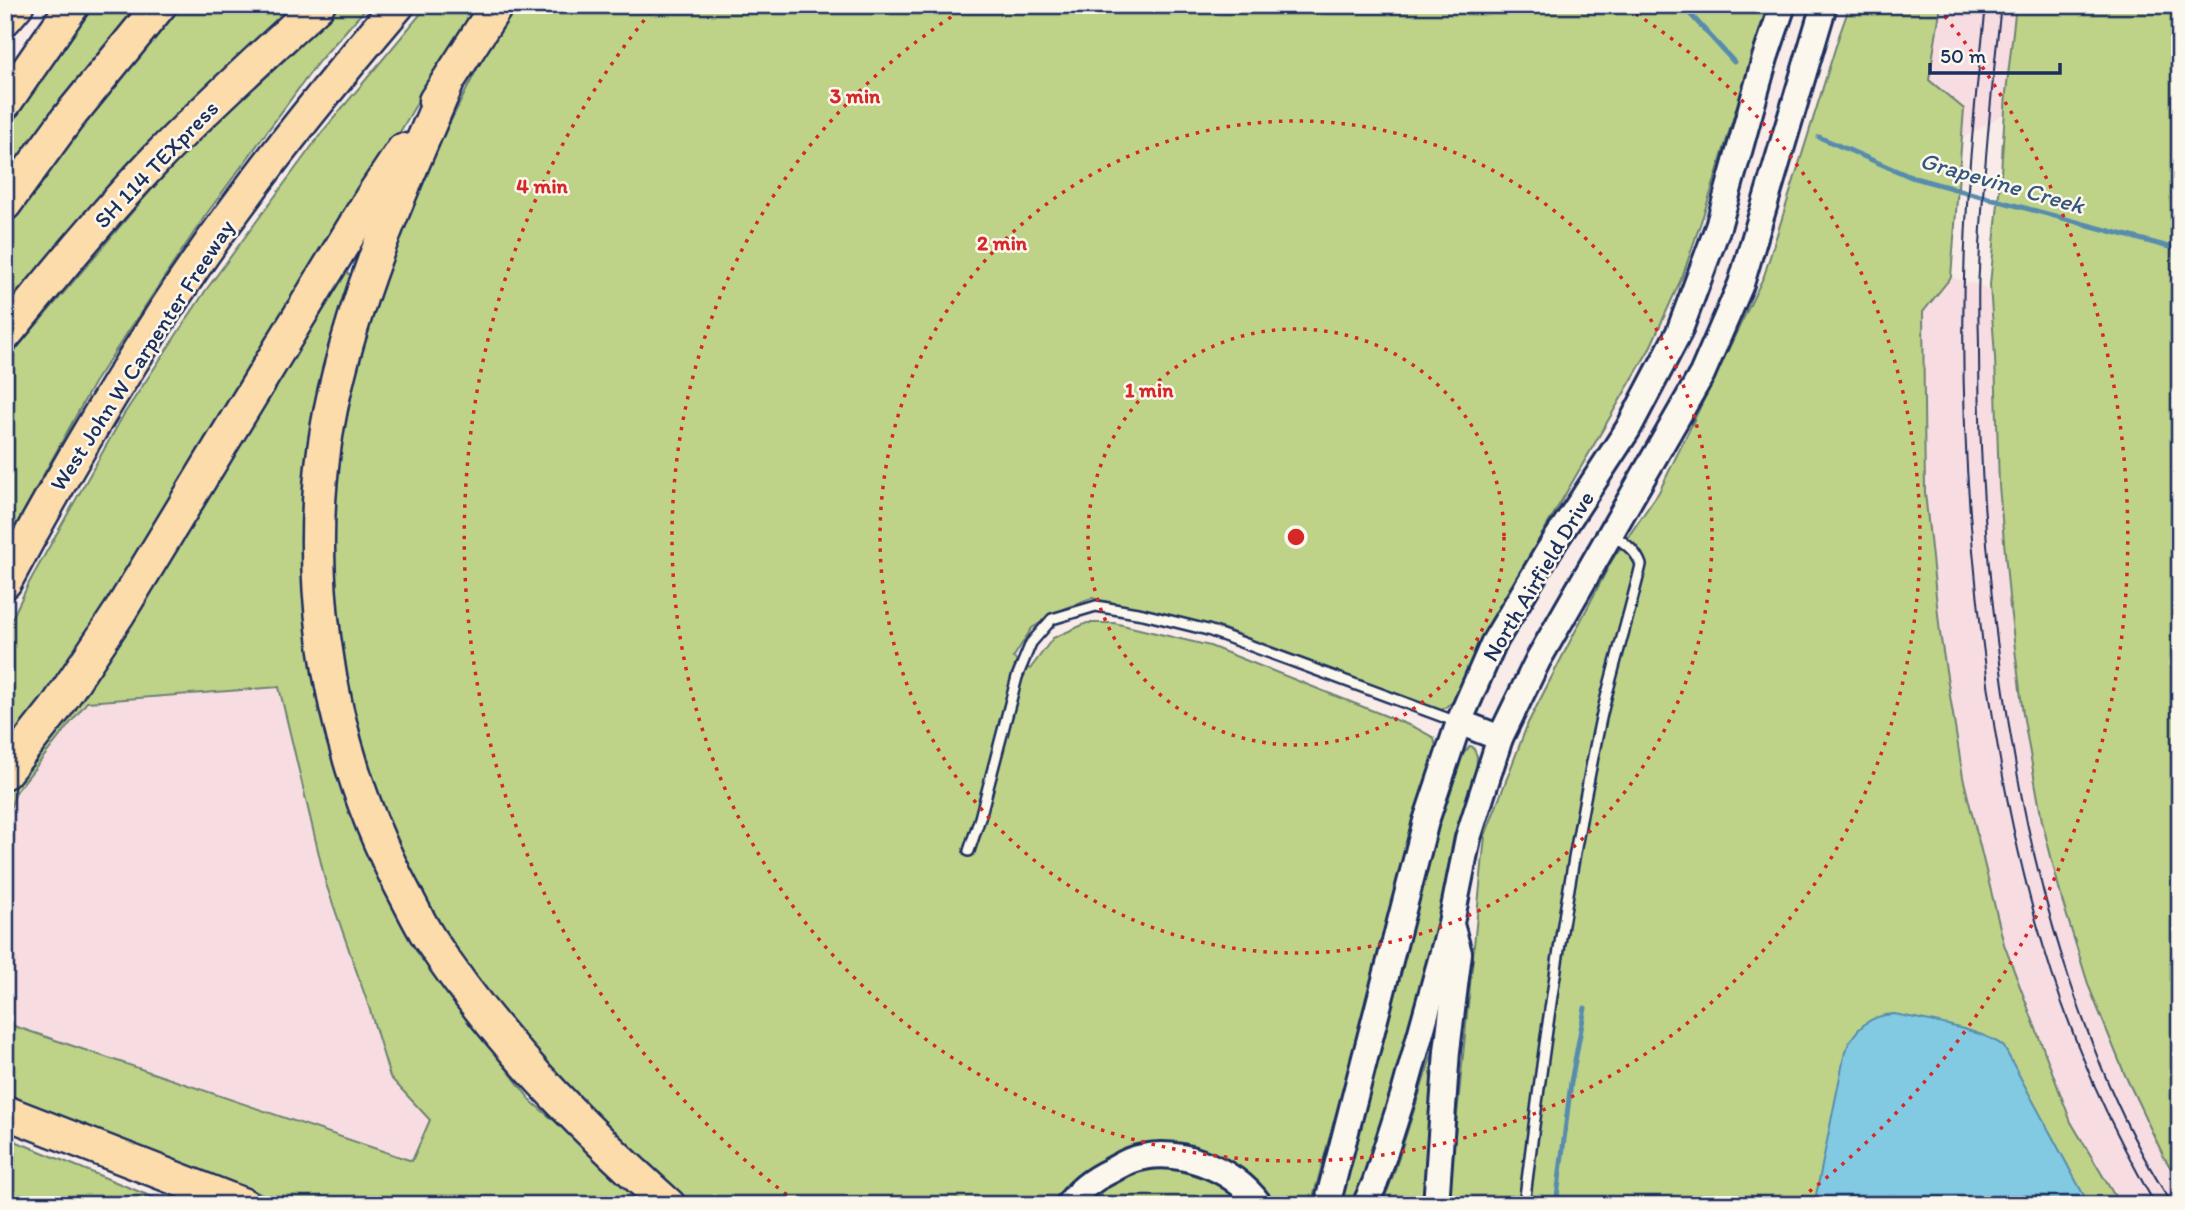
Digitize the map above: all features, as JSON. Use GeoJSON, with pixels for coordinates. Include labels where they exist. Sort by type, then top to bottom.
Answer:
{"type":"FeatureCollection","features":[{"type":"Feature","properties":{"kind":"highway"},"geometry":{"type":"LineString","coordinates":[[5,19],[17,5]]}},
{"type":"Feature","properties":{"kind":"highway"},"geometry":{"type":"LineString","coordinates":[[5,103],[73,5]]}},
{"type":"Feature","properties":{"kind":"highway"},"geometry":{"type":"LineString","coordinates":[[5,204],[67,119],[160,5]]}},
{"type":"Feature","properties":{"kind":"highway","name":"SH 114 TEXpress"},"geometry":{"type":"LineString","coordinates":[[5,335],[61,266],[155,160],[318,5]]}},
{"type":"Feature","properties":{"kind":"highway","name":"West John W Carpenter Freeway"},"geometry":{"type":"LineString","coordinates":[[5,582],[49,500],[143,344],[234,210],[311,110],[398,5]]}},
{"type":"Feature","properties":{"kind":"highway"},"geometry":{"type":"LineString","coordinates":[[5,772],[55,709],[119,613],[371,198],[497,5]]}},
{"type":"Feature","properties":{"kind":"highway"},"geometry":{"type":"LineString","coordinates":[[447,84],[393,209],[365,285],[338,376],[325,444],[319,511],[321,601],[327,660],[342,734],[364,806],[390,866],[427,935],[475,1003],[544,1085],[606,1149],[669,1205]]}},
{"type":"Feature","properties":{"kind":"highway"},"geometry":{"type":"LineString","coordinates":[[5,1112],[244,1205]]}},
{"type":"Feature","properties":{"kind":"main road","name":"North Airfield Drive"},"geometry":{"type":"LineString","coordinates":[[1327,1205],[1426,821],[1458,722],[1493,644],[1549,550],[1628,429],[1679,332],[1718,227],[1765,58],[1783,5]]}},
{"type":"Feature","properties":{"kind":"main road","name":"North Airfield Drive"},"geometry":{"type":"LineString","coordinates":[[1365,1205],[1375,1183],[1405,1090],[1451,923],[1468,838],[1500,738],[1538,660],[1702,374],[1741,284],[1824,5]]}},
{"type":"Feature","properties":{"kind":"main road"},"geometry":{"type":"LineString","coordinates":[[1458,722],[1500,738]]}},
{"type":"Feature","properties":{"kind":"main road"},"geometry":{"type":"LineString","coordinates":[[1436,1205],[1447,1051],[1459,953],[1451,923]]}},
{"type":"Feature","properties":{"kind":"main road"},"geometry":{"type":"LineString","coordinates":[[1068,1205],[1092,1180],[1130,1161],[1152,1156],[1186,1158],[1215,1167],[1232,1178],[1254,1197],[1259,1205]]}},
{"type":"Feature","properties":{"kind":"lane"},"geometry":{"type":"LineString","coordinates":[[1524,1205],[1544,1040],[1569,884],[1602,716],[1642,565],[1631,548],[1612,534]]}},
{"type":"Feature","properties":{"kind":"lane"},"geometry":{"type":"LineString","coordinates":[[969,851],[1017,677],[1031,643],[1052,619],[1096,606],[1208,630],[1458,722]]}},
{"type":"Feature","properties":{"kind":"shaded area"},"geometry":{"type":"Polygon","coordinates":[[[1941,5],[2037,5],[2024,102],[1963,138],[1964,109],[1929,80],[1941,5]]]}},
{"type":"Feature","properties":{"kind":"shaded area"},"geometry":{"type":"Polygon","coordinates":[[[1951,277],[1983,287],[2030,324],[2180,1144],[2180,1205],[2120,1205],[2071,1122],[2004,944],[1963,777],[1940,633],[1925,492],[1923,312],[1951,277]]]}},
{"type":"Feature","properties":{"kind":"shaded area"},"geometry":{"type":"Polygon","coordinates":[[[279,687],[326,884],[390,1077],[430,1121],[412,1161],[5,1023],[5,823],[16,792],[87,702],[279,687]]]}},
{"type":"Feature","properties":{"kind":"green space"},"geometry":{"type":"Polygon","coordinates":[[[87,5],[145,5],[5,181],[5,120],[23,90],[87,5]]]}},
{"type":"Feature","properties":{"kind":"green space"},"geometry":{"type":"Polygon","coordinates":[[[171,5],[307,5],[5,321],[5,216],[171,5]]]}},
{"type":"Feature","properties":{"kind":"green space"},"geometry":{"type":"Polygon","coordinates":[[[341,5],[369,5],[319,61],[205,216],[94,383],[5,545],[5,362],[184,151],[341,5]]]}},
{"type":"Feature","properties":{"kind":"green space"},"geometry":{"type":"Polygon","coordinates":[[[428,5],[481,5],[439,65],[375,175],[341,271],[359,278],[313,482],[356,812],[420,955],[532,1102],[655,1205],[290,1205],[5,1094],[5,1023],[412,1161],[430,1120],[390,1077],[326,884],[279,687],[87,702],[16,792],[5,823],[5,633],[30,581],[124,414],[206,290],[323,131],[428,5]]]}},
{"type":"Feature","properties":{"kind":"green space"},"geometry":{"type":"Polygon","coordinates":[[[518,5],[1767,5],[1683,275],[1649,350],[1534,548],[1454,701],[1440,711],[1219,627],[1092,598],[1064,609],[1032,628],[1013,658],[1030,669],[1053,638],[1087,623],[1114,623],[1210,646],[1416,728],[1434,738],[1436,748],[1311,1205],[1270,1205],[1179,1151],[1058,1205],[692,1205],[593,1115],[469,981],[372,802],[346,692],[330,586],[339,455],[370,308],[414,194],[482,59],[518,5]]]}},
{"type":"Feature","properties":{"kind":"green space"},"geometry":{"type":"Polygon","coordinates":[[[1850,5],[1941,5],[1929,80],[1964,109],[1951,277],[1923,312],[1925,492],[1940,633],[1963,777],[2004,944],[2071,1122],[2120,1205],[1448,1205],[1485,836],[1528,723],[1612,560],[1659,492],[1764,276],[1850,5]]]}},
{"type":"Feature","properties":{"kind":"green space"},"geometry":{"type":"Polygon","coordinates":[[[2016,5],[2180,5],[2180,1183],[2164,1157],[2125,1075],[2089,987],[2062,900],[2042,821],[2023,714],[1999,486],[1990,285],[2016,5]]]}},
{"type":"Feature","properties":{"kind":"green space"},"geometry":{"type":"Polygon","coordinates":[[[1470,746],[1477,756],[1476,778],[1379,1141],[1354,1205],[1337,1205],[1452,767],[1470,746]]]}},
{"type":"Feature","properties":{"kind":"green space"},"geometry":{"type":"Polygon","coordinates":[[[1433,1051],[1441,1051],[1429,1205],[1381,1205],[1392,1179],[1433,1051]]]}},
{"type":"Feature","properties":{"kind":"green space"},"geometry":{"type":"Polygon","coordinates":[[[5,1137],[172,1205],[5,1205],[5,1137]]]}},
{"type":"Feature","properties":{"kind":"green space"},"geometry":{"type":"Polygon","coordinates":[[[1165,1168],[1219,1185],[1246,1205],[1083,1205],[1100,1190],[1120,1179],[1165,1168]]]}},
{"type":"Feature","properties":{"kind":"water"},"geometry":{"type":"Polygon","coordinates":[[[1894,1014],[1968,1030],[2004,1047],[2089,1205],[1814,1205],[1845,1052],[1853,1036],[1863,1025],[1877,1017],[1894,1014]]]}},
{"type":"Feature","properties":{"kind":"waterway","name":"Grapevine Creek"},"geometry":{"type":"LineString","coordinates":[[1682,5],[1734,62]]}},
{"type":"Feature","properties":{"kind":"waterway","name":"Grapevine Creek"},"geometry":{"type":"LineString","coordinates":[[1819,137],[1911,177],[2180,250]]}},
{"type":"Feature","properties":{"kind":"waterway"},"geometry":{"type":"LineString","coordinates":[[1556,1205],[1571,1082],[1585,1008]]}},
{"type":"Feature","properties":{"kind":"tram line"},"geometry":{"type":"LineString","coordinates":[[1986,5],[1968,186],[1963,302],[1968,477],[1982,640],[2014,833],[2052,974],[2095,1086],[2115,1130],[2156,1205]]}},
{"type":"Feature","properties":{"kind":"tram line"},"geometry":{"type":"LineString","coordinates":[[2001,5],[1990,105],[1978,301],[1980,435],[1985,518],[2003,685],[2027,825],[2064,963],[2110,1088],[2139,1148],[2173,1205]]}}]}
